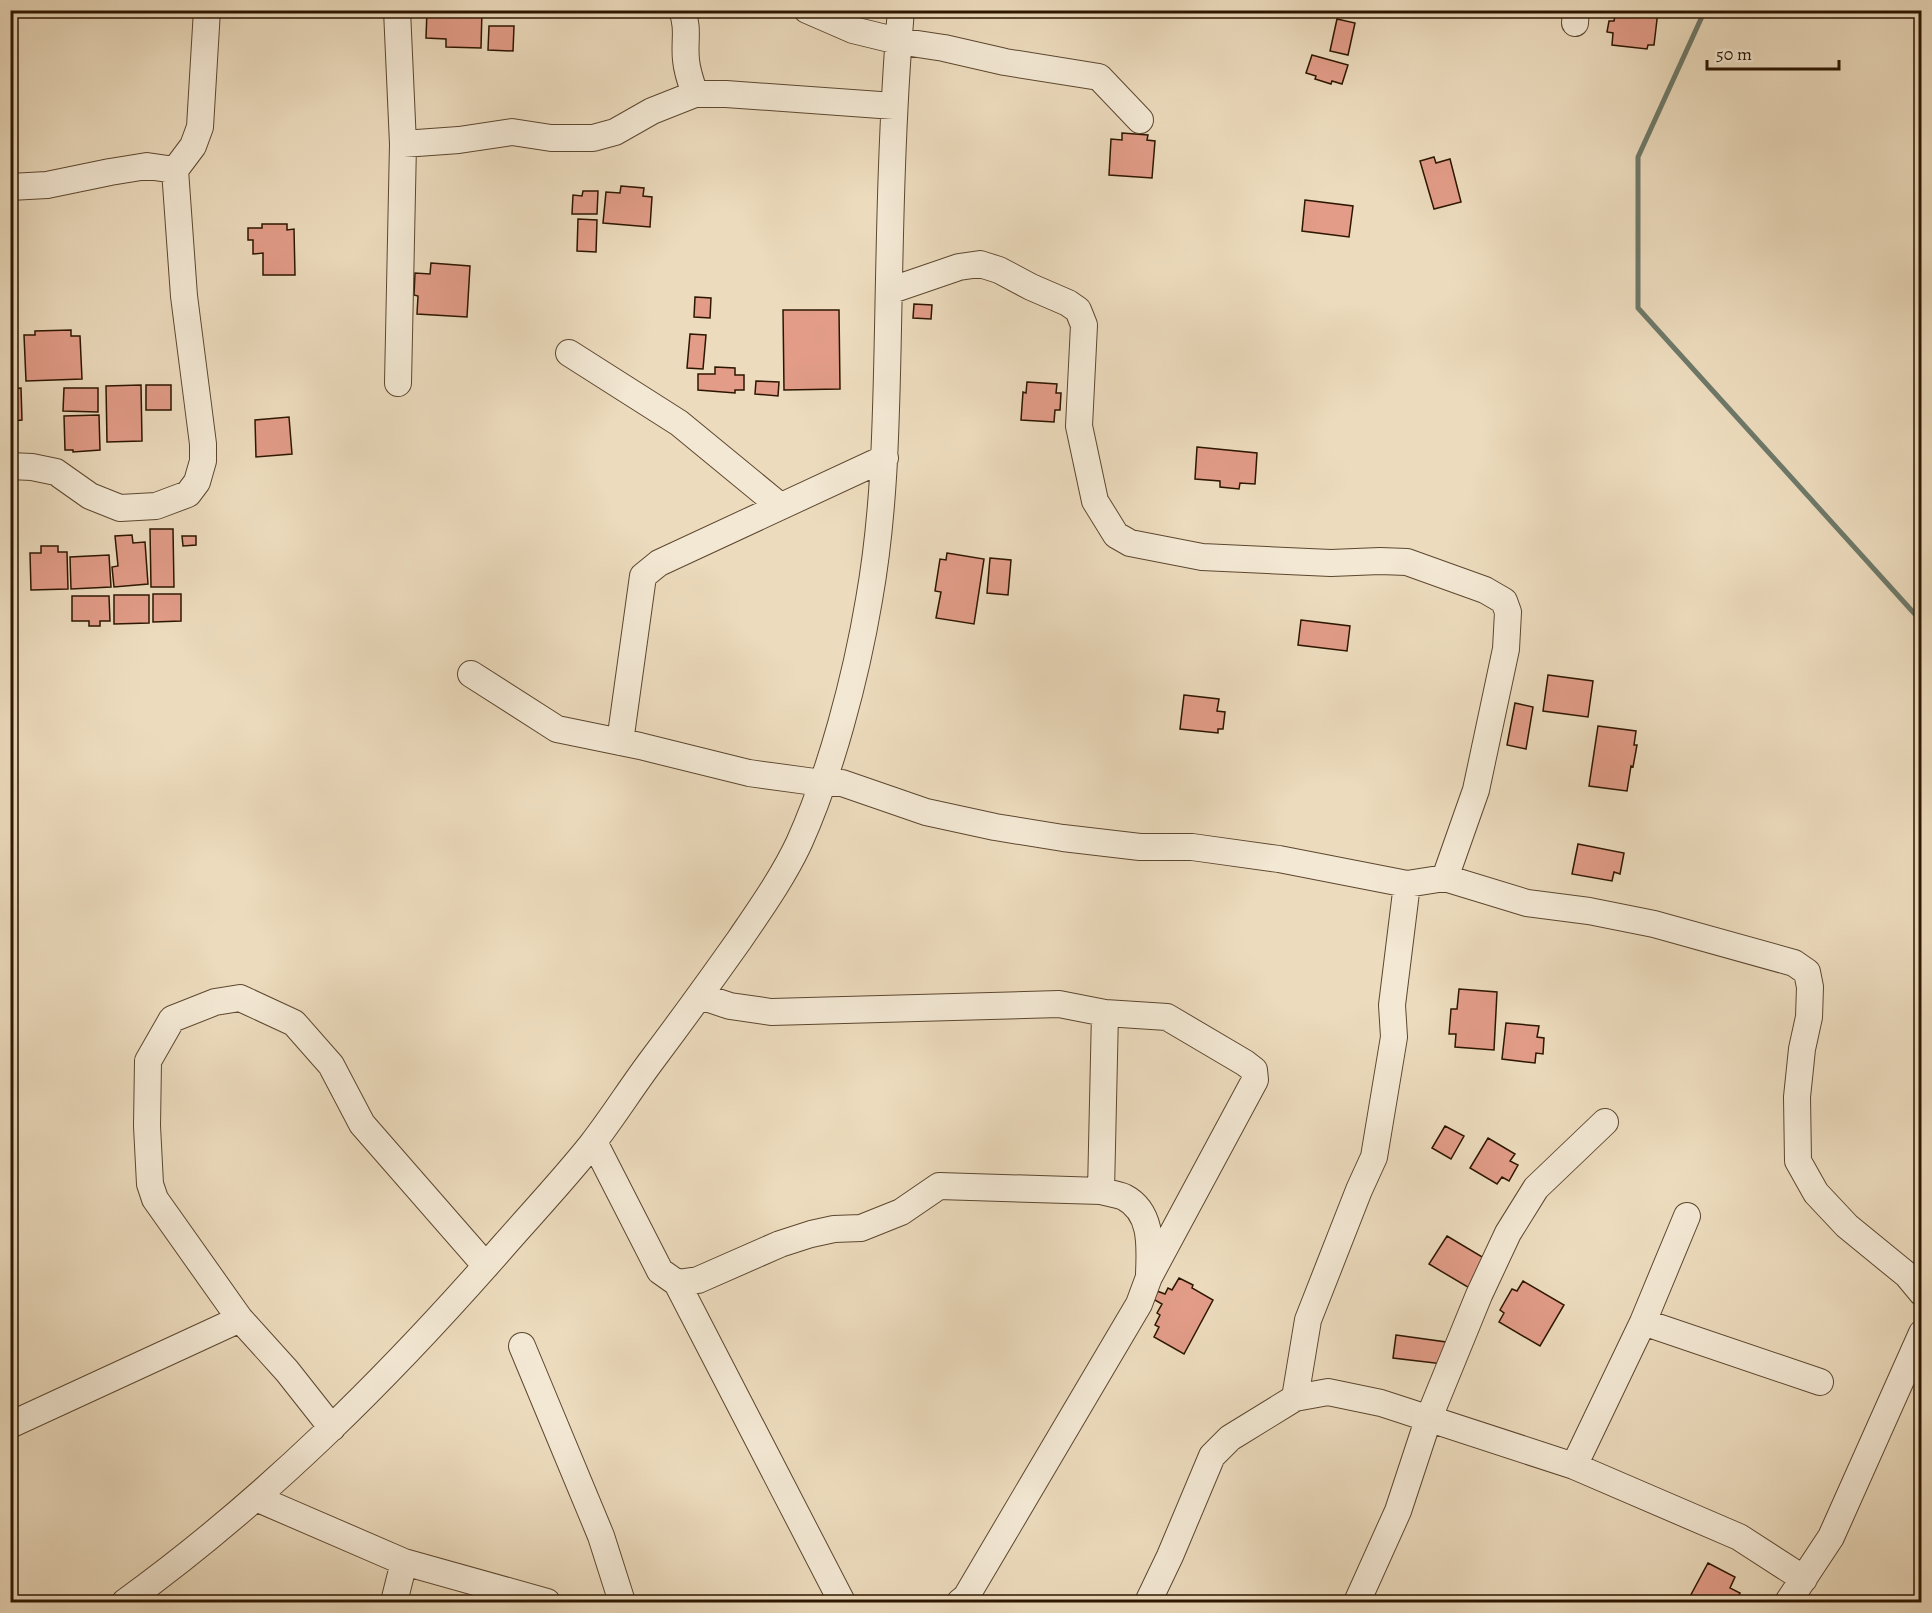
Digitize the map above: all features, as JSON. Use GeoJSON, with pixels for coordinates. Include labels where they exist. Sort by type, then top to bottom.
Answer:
{"type":"FeatureCollection","features":[{"type":"Feature","properties":{"kind":"street"},"geometry":{"type":"LineString","coordinates":[[10,466],[32,467],[56,472],[90,496],[120,508],[156,506],[188,494],[197,482],[203,462],[203,444],[184,296],[175,170],[193,146],[200,127],[207,10]]}},
{"type":"Feature","properties":{"kind":"street"},"geometry":{"type":"LineString","coordinates":[[397,10],[402,144],[398,383]]}},
{"type":"Feature","properties":{"kind":"street"},"geometry":{"type":"LineString","coordinates":[[682,10],[686,22],[685,57],[695,94]]}},
{"type":"Feature","properties":{"kind":"street"},"geometry":{"type":"LineString","coordinates":[[807,10],[853,30],[898,41],[944,48],[1005,62],[1099,77],[1140,120]]}},
{"type":"Feature","properties":{"kind":"street"},"geometry":{"type":"LineString","coordinates":[[124,1602],[171,1569],[256,1498],[332,1428],[437,1321],[486,1266],[594,1142],[767,900],[798,843],[822,783],[845,706],[869,604],[878,541],[885,458],[894,106],[901,10]]}},
{"type":"Feature","properties":{"kind":"street"},"geometry":{"type":"LineString","coordinates":[[402,144],[459,140],[512,132],[551,138],[593,138],[615,132],[652,111],[695,94],[726,94],[894,106]]}},
{"type":"Feature","properties":{"kind":"street"},"geometry":{"type":"LineString","coordinates":[[10,187],[47,185],[147,166],[175,170]]}},
{"type":"Feature","properties":{"kind":"street"},"geometry":{"type":"LineString","coordinates":[[889,291],[959,267],[980,264],[999,270],[1078,310],[1084,325],[1079,426],[1095,501],[1116,535],[1130,543],[1202,557],[1331,563],[1407,562],[1485,590],[1504,602],[1508,612],[1506,649],[1479,778],[1445,878]]}},
{"type":"Feature","properties":{"kind":"street"},"geometry":{"type":"LineString","coordinates":[[569,353],[679,423],[780,506]]}},
{"type":"Feature","properties":{"kind":"street"},"geometry":{"type":"LineString","coordinates":[[620,742],[644,576],[659,563],[885,458]]}},
{"type":"Feature","properties":{"kind":"street"},"geometry":{"type":"LineString","coordinates":[[471,674],[557,729],[749,773],[822,783],[842,783],[926,812],[1063,838],[1140,847],[1192,847],[1279,859],[1407,884],[1445,878],[1527,903],[1589,911],[1654,924],[1794,963],[1807,972],[1810,987],[1809,1017],[1802,1049],[1797,1097],[1798,1161],[1816,1193],[1847,1226],[1906,1275],[1922,1293]]}},
{"type":"Feature","properties":{"kind":"street"},"geometry":{"type":"LineString","coordinates":[[1295,1398],[1308,1320],[1374,1157],[1394,1037],[1392,1005],[1407,884]]}},
{"type":"Feature","properties":{"kind":"street"},"geometry":{"type":"LineString","coordinates":[[700,996],[730,1006],[771,1012],[1059,1004],[1105,1013],[1167,1017],[1254,1070],[1255,1080],[1149,1277],[1139,1304],[966,1597],[960,1602]]}},
{"type":"Feature","properties":{"kind":"street"},"geometry":{"type":"LineString","coordinates":[[332,1428],[287,1371],[240,1319],[155,1199],[150,1184],[147,1126],[148,1061],[172,1019],[215,1002],[240,998],[294,1023],[332,1065],[362,1124],[486,1266]]}},
{"type":"Feature","properties":{"kind":"street"},"geometry":{"type":"LineString","coordinates":[[1101,1191],[1105,1013]]}},
{"type":"Feature","properties":{"kind":"street"},"geometry":{"type":"LineString","coordinates":[[1357,1602],[1398,1511],[1428,1420],[1479,1295],[1508,1233],[1536,1188],[1605,1122]]}},
{"type":"Feature","properties":{"kind":"street"},"geometry":{"type":"LineString","coordinates":[[594,1142],[660,1271],[677,1283],[842,1602]]}},
{"type":"Feature","properties":{"kind":"street"},"geometry":{"type":"LineString","coordinates":[[677,1283],[698,1280],[780,1244],[811,1234],[834,1229],[861,1228],[901,1212],[939,1186],[1101,1191],[1123,1197],[1138,1208],[1147,1225],[1150,1243],[1149,1277]]}},
{"type":"Feature","properties":{"kind":"street"},"geometry":{"type":"LineString","coordinates":[[1574,1466],[1643,1322],[1687,1216]]}},
{"type":"Feature","properties":{"kind":"street"},"geometry":{"type":"LineString","coordinates":[[10,1425],[240,1319]]}},
{"type":"Feature","properties":{"kind":"street"},"geometry":{"type":"LineString","coordinates":[[1643,1322],[1820,1382]]}},
{"type":"Feature","properties":{"kind":"street"},"geometry":{"type":"LineString","coordinates":[[1788,1602],[1831,1537],[1922,1333]]}},
{"type":"Feature","properties":{"kind":"street"},"geometry":{"type":"LineString","coordinates":[[522,1347],[601,1536],[622,1602]]}},
{"type":"Feature","properties":{"kind":"street"},"geometry":{"type":"LineString","coordinates":[[1148,1602],[1212,1456],[1230,1438],[1295,1398],[1328,1392],[1381,1403],[1574,1466],[1739,1537],[1804,1579]]}},
{"type":"Feature","properties":{"kind":"street"},"geometry":{"type":"LineString","coordinates":[[256,1498],[404,1563],[547,1602]]}},
{"type":"Feature","properties":{"kind":"street"},"geometry":{"type":"LineString","coordinates":[[394,1602],[404,1563]]}},
{"type":"Feature","properties":{"kind":"building"},"geometry":{"type":"Polygon","coordinates":[[[427,10],[482,10],[481,48],[446,47],[446,39],[426,38],[427,10]]]}},
{"type":"Feature","properties":{"kind":"building"},"geometry":{"type":"Polygon","coordinates":[[[1616,10],[1658,11],[1654,45],[1648,45],[1647,49],[1612,45],[1613,33],[1607,32],[1609,21],[1614,21],[1616,10]]]}},
{"type":"Feature","properties":{"kind":"building"},"geometry":{"type":"Polygon","coordinates":[[[1337,19],[1355,23],[1348,55],[1330,51],[1337,19]]]}},
{"type":"Feature","properties":{"kind":"building"},"geometry":{"type":"Polygon","coordinates":[[[489,26],[514,26],[513,51],[488,50],[489,26]]]}},
{"type":"Feature","properties":{"kind":"building"},"geometry":{"type":"Polygon","coordinates":[[[1312,55],[1348,65],[1342,84],[1332,81],[1331,84],[1315,79],[1316,76],[1306,73],[1312,55]]]}},
{"type":"Feature","properties":{"kind":"building"},"geometry":{"type":"Polygon","coordinates":[[[1122,133],[1148,135],[1147,140],[1155,141],[1152,178],[1109,175],[1111,139],[1122,140],[1122,133]]]}},
{"type":"Feature","properties":{"kind":"building"},"geometry":{"type":"Polygon","coordinates":[[[1434,157],[1436,163],[1450,159],[1461,202],[1434,209],[1420,161],[1434,157]]]}},
{"type":"Feature","properties":{"kind":"building"},"geometry":{"type":"Polygon","coordinates":[[[621,186],[644,188],[643,196],[652,197],[650,227],[603,223],[606,192],[620,193],[621,186]]]}},
{"type":"Feature","properties":{"kind":"building"},"geometry":{"type":"Polygon","coordinates":[[[583,191],[598,191],[597,214],[572,214],[573,195],[582,196],[583,191]]]}},
{"type":"Feature","properties":{"kind":"building"},"geometry":{"type":"Polygon","coordinates":[[[1305,200],[1353,206],[1349,237],[1302,231],[1305,200]]]}},
{"type":"Feature","properties":{"kind":"building"},"geometry":{"type":"Polygon","coordinates":[[[578,219],[597,220],[596,252],[577,251],[578,219]]]}},
{"type":"Feature","properties":{"kind":"building"},"geometry":{"type":"Polygon","coordinates":[[[262,224],[287,224],[287,230],[294,229],[295,275],[263,275],[263,253],[253,254],[253,240],[248,240],[248,228],[262,228],[262,224]]]}},
{"type":"Feature","properties":{"kind":"building"},"geometry":{"type":"Polygon","coordinates":[[[431,263],[470,266],[467,317],[417,314],[418,296],[414,295],[415,273],[430,274],[431,263]]]}},
{"type":"Feature","properties":{"kind":"building"},"geometry":{"type":"Polygon","coordinates":[[[695,297],[711,298],[710,318],[694,317],[695,297]]]}},
{"type":"Feature","properties":{"kind":"building"},"geometry":{"type":"Polygon","coordinates":[[[914,304],[932,305],[931,319],[913,318],[914,304]]]}},
{"type":"Feature","properties":{"kind":"building"},"geometry":{"type":"Polygon","coordinates":[[[783,310],[839,310],[840,389],[784,390],[783,310]]]}},
{"type":"Feature","properties":{"kind":"building"},"geometry":{"type":"Polygon","coordinates":[[[71,330],[71,336],[80,336],[82,379],[26,381],[24,335],[35,335],[35,331],[71,330]]]}},
{"type":"Feature","properties":{"kind":"building"},"geometry":{"type":"Polygon","coordinates":[[[690,334],[706,335],[703,369],[687,368],[690,334]]]}},
{"type":"Feature","properties":{"kind":"building"},"geometry":{"type":"Polygon","coordinates":[[[715,367],[735,368],[735,375],[744,375],[744,390],[735,390],[735,393],[698,390],[698,374],[715,374],[715,367]]]}},
{"type":"Feature","properties":{"kind":"building"},"geometry":{"type":"Polygon","coordinates":[[[756,381],[779,382],[778,396],[755,394],[756,381]]]}},
{"type":"Feature","properties":{"kind":"building"},"geometry":{"type":"Polygon","coordinates":[[[1027,382],[1057,384],[1056,393],[1061,393],[1060,410],[1055,410],[1054,422],[1021,420],[1023,392],[1026,393],[1027,382]]]}},
{"type":"Feature","properties":{"kind":"building"},"geometry":{"type":"Polygon","coordinates":[[[141,385],[142,441],[107,442],[106,386],[141,385]]]}},
{"type":"Feature","properties":{"kind":"building"},"geometry":{"type":"Polygon","coordinates":[[[146,385],[171,385],[171,410],[146,410],[146,385]]]}},
{"type":"Feature","properties":{"kind":"building"},"geometry":{"type":"Polygon","coordinates":[[[21,388],[22,420],[12,421],[10,427],[10,389],[21,388]]]}},
{"type":"Feature","properties":{"kind":"building"},"geometry":{"type":"Polygon","coordinates":[[[64,388],[98,388],[98,412],[63,411],[64,388]]]}},
{"type":"Feature","properties":{"kind":"building"},"geometry":{"type":"Polygon","coordinates":[[[99,415],[100,450],[73,452],[73,450],[65,450],[64,416],[99,415]]]}},
{"type":"Feature","properties":{"kind":"building"},"geometry":{"type":"Polygon","coordinates":[[[289,417],[292,454],[256,457],[255,420],[289,417]]]}},
{"type":"Feature","properties":{"kind":"building"},"geometry":{"type":"Polygon","coordinates":[[[1197,447],[1257,453],[1255,484],[1240,483],[1239,489],[1220,487],[1220,481],[1195,479],[1197,447]]]}},
{"type":"Feature","properties":{"kind":"building"},"geometry":{"type":"Polygon","coordinates":[[[150,529],[173,529],[174,587],[151,587],[150,529]]]}},
{"type":"Feature","properties":{"kind":"building"},"geometry":{"type":"Polygon","coordinates":[[[132,535],[133,543],[145,542],[148,584],[114,587],[112,567],[118,566],[115,536],[132,535]]]}},
{"type":"Feature","properties":{"kind":"building"},"geometry":{"type":"Polygon","coordinates":[[[182,536],[196,536],[196,545],[183,546],[182,536]]]}},
{"type":"Feature","properties":{"kind":"building"},"geometry":{"type":"Polygon","coordinates":[[[41,546],[58,546],[58,552],[67,552],[68,589],[31,590],[30,553],[41,553],[41,546]]]}},
{"type":"Feature","properties":{"kind":"building"},"geometry":{"type":"Polygon","coordinates":[[[947,553],[984,559],[974,624],[936,618],[941,592],[935,591],[940,559],[946,560],[947,553]]]}},
{"type":"Feature","properties":{"kind":"building"},"geometry":{"type":"Polygon","coordinates":[[[109,555],[111,587],[71,589],[70,557],[109,555]]]}},
{"type":"Feature","properties":{"kind":"building"},"geometry":{"type":"Polygon","coordinates":[[[990,558],[1011,560],[1008,595],[987,593],[990,558]]]}},
{"type":"Feature","properties":{"kind":"building"},"geometry":{"type":"Polygon","coordinates":[[[153,594],[181,594],[181,621],[153,622],[153,594]]]}},
{"type":"Feature","properties":{"kind":"building"},"geometry":{"type":"Polygon","coordinates":[[[114,595],[149,595],[149,623],[114,624],[114,595]]]}},
{"type":"Feature","properties":{"kind":"building"},"geometry":{"type":"Polygon","coordinates":[[[72,596],[109,596],[110,621],[100,621],[100,626],[89,626],[89,621],[72,621],[72,596]]]}},
{"type":"Feature","properties":{"kind":"building"},"geometry":{"type":"Polygon","coordinates":[[[1301,620],[1350,626],[1347,651],[1298,645],[1301,620]]]}},
{"type":"Feature","properties":{"kind":"building"},"geometry":{"type":"Polygon","coordinates":[[[1548,675],[1593,681],[1588,717],[1543,711],[1548,675]]]}},
{"type":"Feature","properties":{"kind":"building"},"geometry":{"type":"Polygon","coordinates":[[[1184,695],[1219,699],[1217,711],[1225,712],[1223,729],[1218,729],[1218,733],[1180,729],[1184,695]]]}},
{"type":"Feature","properties":{"kind":"building"},"geometry":{"type":"Polygon","coordinates":[[[1515,703],[1533,707],[1526,749],[1507,745],[1515,703]]]}},
{"type":"Feature","properties":{"kind":"building"},"geometry":{"type":"Polygon","coordinates":[[[1598,726],[1636,731],[1634,745],[1637,745],[1627,791],[1589,786],[1598,726]]]}},
{"type":"Feature","properties":{"kind":"building"},"geometry":{"type":"Polygon","coordinates":[[[1578,844],[1624,853],[1620,874],[1614,872],[1612,881],[1572,874],[1578,844]]]}},
{"type":"Feature","properties":{"kind":"building"},"geometry":{"type":"Polygon","coordinates":[[[1459,989],[1497,992],[1494,1050],[1455,1047],[1456,1034],[1449,1034],[1451,1009],[1457,1009],[1459,989]]]}},
{"type":"Feature","properties":{"kind":"building"},"geometry":{"type":"Polygon","coordinates":[[[1506,1023],[1539,1026],[1537,1037],[1544,1038],[1543,1054],[1536,1053],[1535,1063],[1502,1059],[1506,1023]]]}},
{"type":"Feature","properties":{"kind":"building"},"geometry":{"type":"Polygon","coordinates":[[[1445,1126],[1464,1136],[1451,1159],[1432,1148],[1445,1126]]]}},
{"type":"Feature","properties":{"kind":"building"},"geometry":{"type":"Polygon","coordinates":[[[1488,1138],[1515,1154],[1510,1161],[1518,1165],[1509,1181],[1502,1177],[1497,1184],[1470,1168],[1488,1138]]]}},
{"type":"Feature","properties":{"kind":"building"},"geometry":{"type":"Polygon","coordinates":[[[1447,1236],[1484,1258],[1471,1289],[1429,1264],[1447,1236]]]}},
{"type":"Feature","properties":{"kind":"building"},"geometry":{"type":"Polygon","coordinates":[[[1179,1278],[1213,1300],[1184,1354],[1154,1337],[1159,1327],[1155,1325],[1160,1315],[1157,1313],[1162,1304],[1153,1299],[1157,1291],[1165,1294],[1168,1288],[1172,1290],[1179,1278]]]}},
{"type":"Feature","properties":{"kind":"building"},"geometry":{"type":"Polygon","coordinates":[[[1523,1281],[1564,1305],[1540,1346],[1499,1322],[1504,1313],[1500,1310],[1512,1289],[1517,1291],[1523,1281]]]}},
{"type":"Feature","properties":{"kind":"building"},"geometry":{"type":"Polygon","coordinates":[[[1396,1335],[1446,1342],[1443,1364],[1393,1358],[1396,1335]]]}},
{"type":"Feature","properties":{"kind":"building"},"geometry":{"type":"Polygon","coordinates":[[[1708,1563],[1735,1577],[1730,1588],[1740,1593],[1735,1602],[1687,1602],[1708,1563]]]}},
{"type":"Feature","properties":{"kind":"waterway"},"geometry":{"type":"LineString","coordinates":[[1705,10],[1638,157],[1638,308],[1922,622]]}}]}
